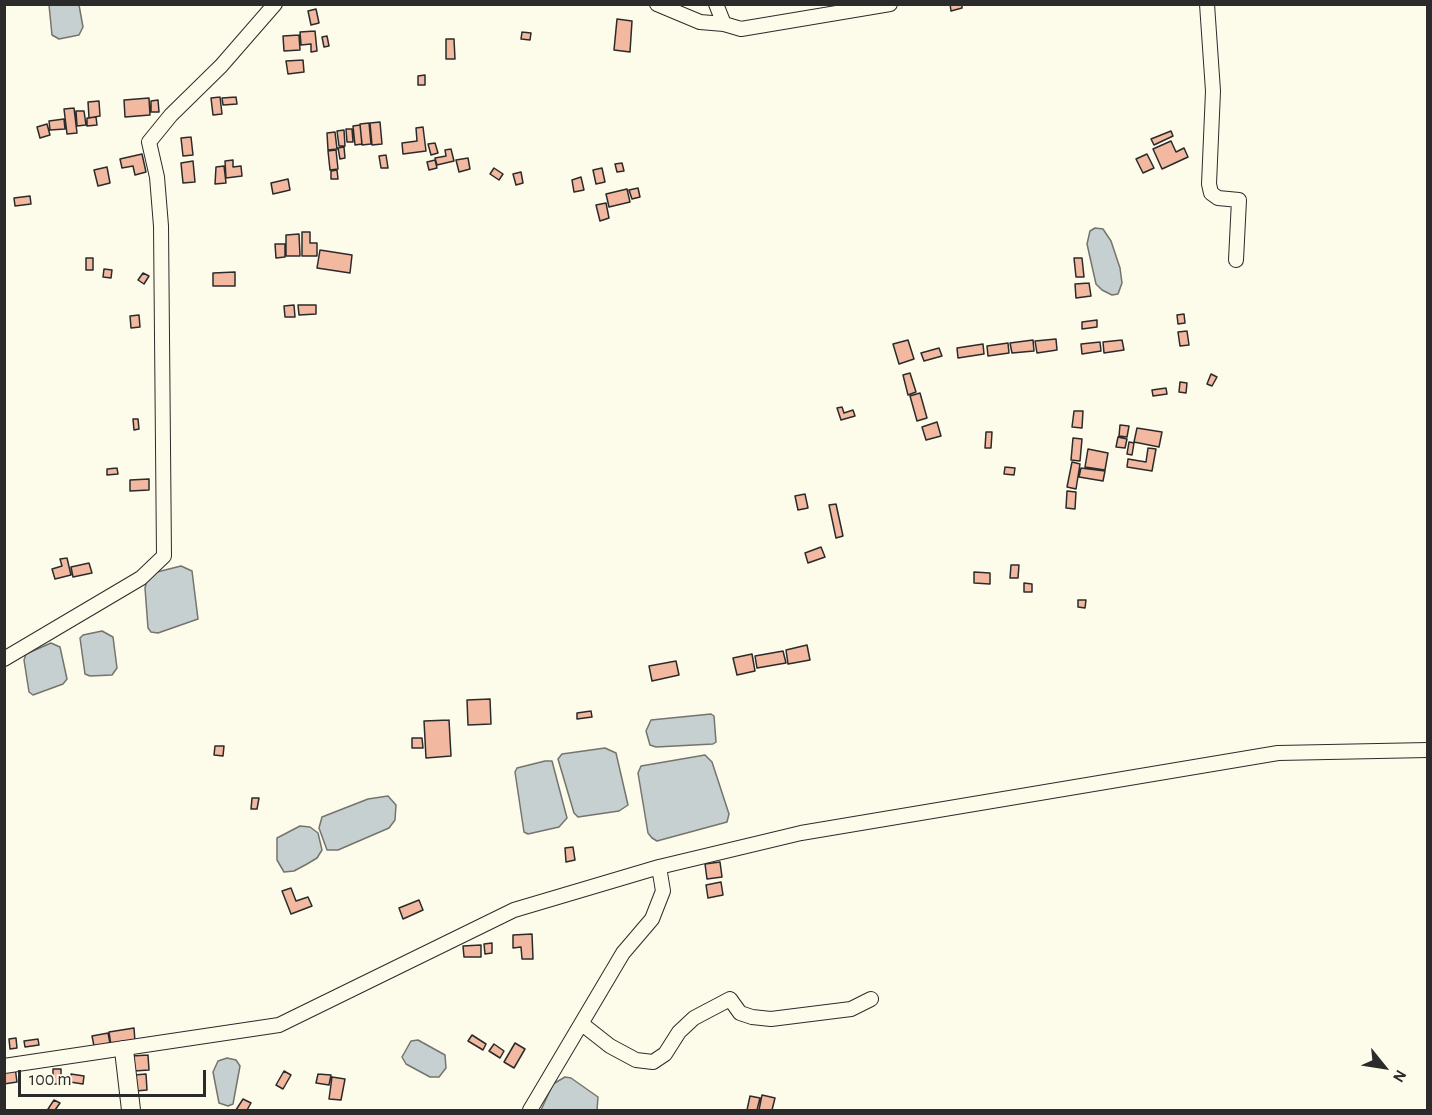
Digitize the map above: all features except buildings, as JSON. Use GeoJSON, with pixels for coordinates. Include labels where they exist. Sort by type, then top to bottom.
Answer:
{"type":"FeatureCollection","features":[{"type":"Feature","properties":{"kind":"main road"},"geometry":{"type":"LineString","coordinates":[[124,1050],[131,1110]]}},
{"type":"Feature","properties":{"kind":"street"},"geometry":{"type":"LineString","coordinates":[[4,659],[141,578],[165,556],[161,226],[157,177],[149,142],[171,115],[221,66],[275,4]]}},
{"type":"Feature","properties":{"kind":"street"},"geometry":{"type":"LineString","coordinates":[[657,4],[700,22],[724,24],[741,29],[890,4]]}},
{"type":"Feature","properties":{"kind":"street"},"geometry":{"type":"LineString","coordinates":[[716,4],[724,24]]}},
{"type":"Feature","properties":{"kind":"street"},"geometry":{"type":"LineString","coordinates":[[1207,4],[1213,91],[1209,184],[1211,193],[1218,198],[1239,200],[1236,260]]}},
{"type":"Feature","properties":{"kind":"street"},"geometry":{"type":"LineString","coordinates":[[4,1066],[124,1050],[279,1025],[514,910],[659,867],[801,833],[1278,753],[1428,750]]}},
{"type":"Feature","properties":{"kind":"street"},"geometry":{"type":"LineString","coordinates":[[530,1110],[623,953],[652,919],[663,891],[659,867]]}},
{"type":"Feature","properties":{"kind":"street"},"geometry":{"type":"LineString","coordinates":[[582,1024],[610,1046],[636,1060],[653,1062],[665,1054],[679,1032],[694,1018],[730,999],[740,1012],[752,1017],[771,1018],[851,1009],[872,999]]}},
{"type":"Feature","properties":{"kind":"shaded area"},"geometry":{"type":"Polygon","coordinates":[[[49,5],[79,5],[83,27],[79,35],[59,39],[52,35],[49,5]]]}},
{"type":"Feature","properties":{"kind":"shaded area"},"geometry":{"type":"Polygon","coordinates":[[[1095,228],[1103,229],[1111,241],[1120,268],[1122,283],[1118,294],[1112,295],[1096,284],[1087,244],[1090,231],[1095,228]]]}},
{"type":"Feature","properties":{"kind":"shaded area"},"geometry":{"type":"Polygon","coordinates":[[[181,566],[192,571],[198,619],[158,633],[151,632],[148,628],[145,588],[147,580],[153,573],[181,566]]]}},
{"type":"Feature","properties":{"kind":"shaded area"},"geometry":{"type":"Polygon","coordinates":[[[102,631],[113,637],[117,668],[112,675],[90,676],[85,674],[80,638],[83,635],[102,631]]]}},
{"type":"Feature","properties":{"kind":"shaded area"},"geometry":{"type":"Polygon","coordinates":[[[51,643],[60,647],[67,679],[63,684],[33,695],[29,692],[24,660],[26,654],[51,643]]]}},
{"type":"Feature","properties":{"kind":"shaded area"},"geometry":{"type":"Polygon","coordinates":[[[711,714],[714,716],[716,742],[713,744],[656,747],[650,745],[646,731],[651,720],[711,714]]]}},
{"type":"Feature","properties":{"kind":"shaded area"},"geometry":{"type":"Polygon","coordinates":[[[605,748],[616,753],[628,805],[619,811],[578,817],[574,813],[558,759],[562,754],[605,748]]]}},
{"type":"Feature","properties":{"kind":"shaded area"},"geometry":{"type":"Polygon","coordinates":[[[705,755],[712,762],[729,814],[727,822],[657,841],[648,833],[638,773],[641,766],[705,755]]]}},
{"type":"Feature","properties":{"kind":"shaded area"},"geometry":{"type":"Polygon","coordinates":[[[552,761],[567,818],[559,827],[528,834],[524,832],[515,772],[517,768],[552,761]]]}},
{"type":"Feature","properties":{"kind":"shaded area"},"geometry":{"type":"Polygon","coordinates":[[[388,796],[396,805],[395,820],[389,828],[338,850],[327,850],[319,828],[322,817],[368,799],[388,796]]]}},
{"type":"Feature","properties":{"kind":"shaded area"},"geometry":{"type":"Polygon","coordinates":[[[300,826],[310,827],[318,833],[322,850],[317,858],[307,864],[294,871],[284,872],[277,860],[277,838],[300,826]]]}},
{"type":"Feature","properties":{"kind":"shaded area"},"geometry":{"type":"Polygon","coordinates":[[[418,1040],[445,1055],[446,1068],[439,1077],[430,1077],[406,1064],[402,1057],[411,1041],[418,1040]]]}},
{"type":"Feature","properties":{"kind":"shaded area"},"geometry":{"type":"Polygon","coordinates":[[[227,1058],[236,1060],[240,1066],[233,1104],[228,1106],[219,1103],[213,1072],[218,1061],[227,1058]]]}},
{"type":"Feature","properties":{"kind":"shaded area"},"geometry":{"type":"Polygon","coordinates":[[[565,1077],[571,1078],[598,1097],[597,1110],[541,1110],[553,1084],[565,1077]]]}}]}
